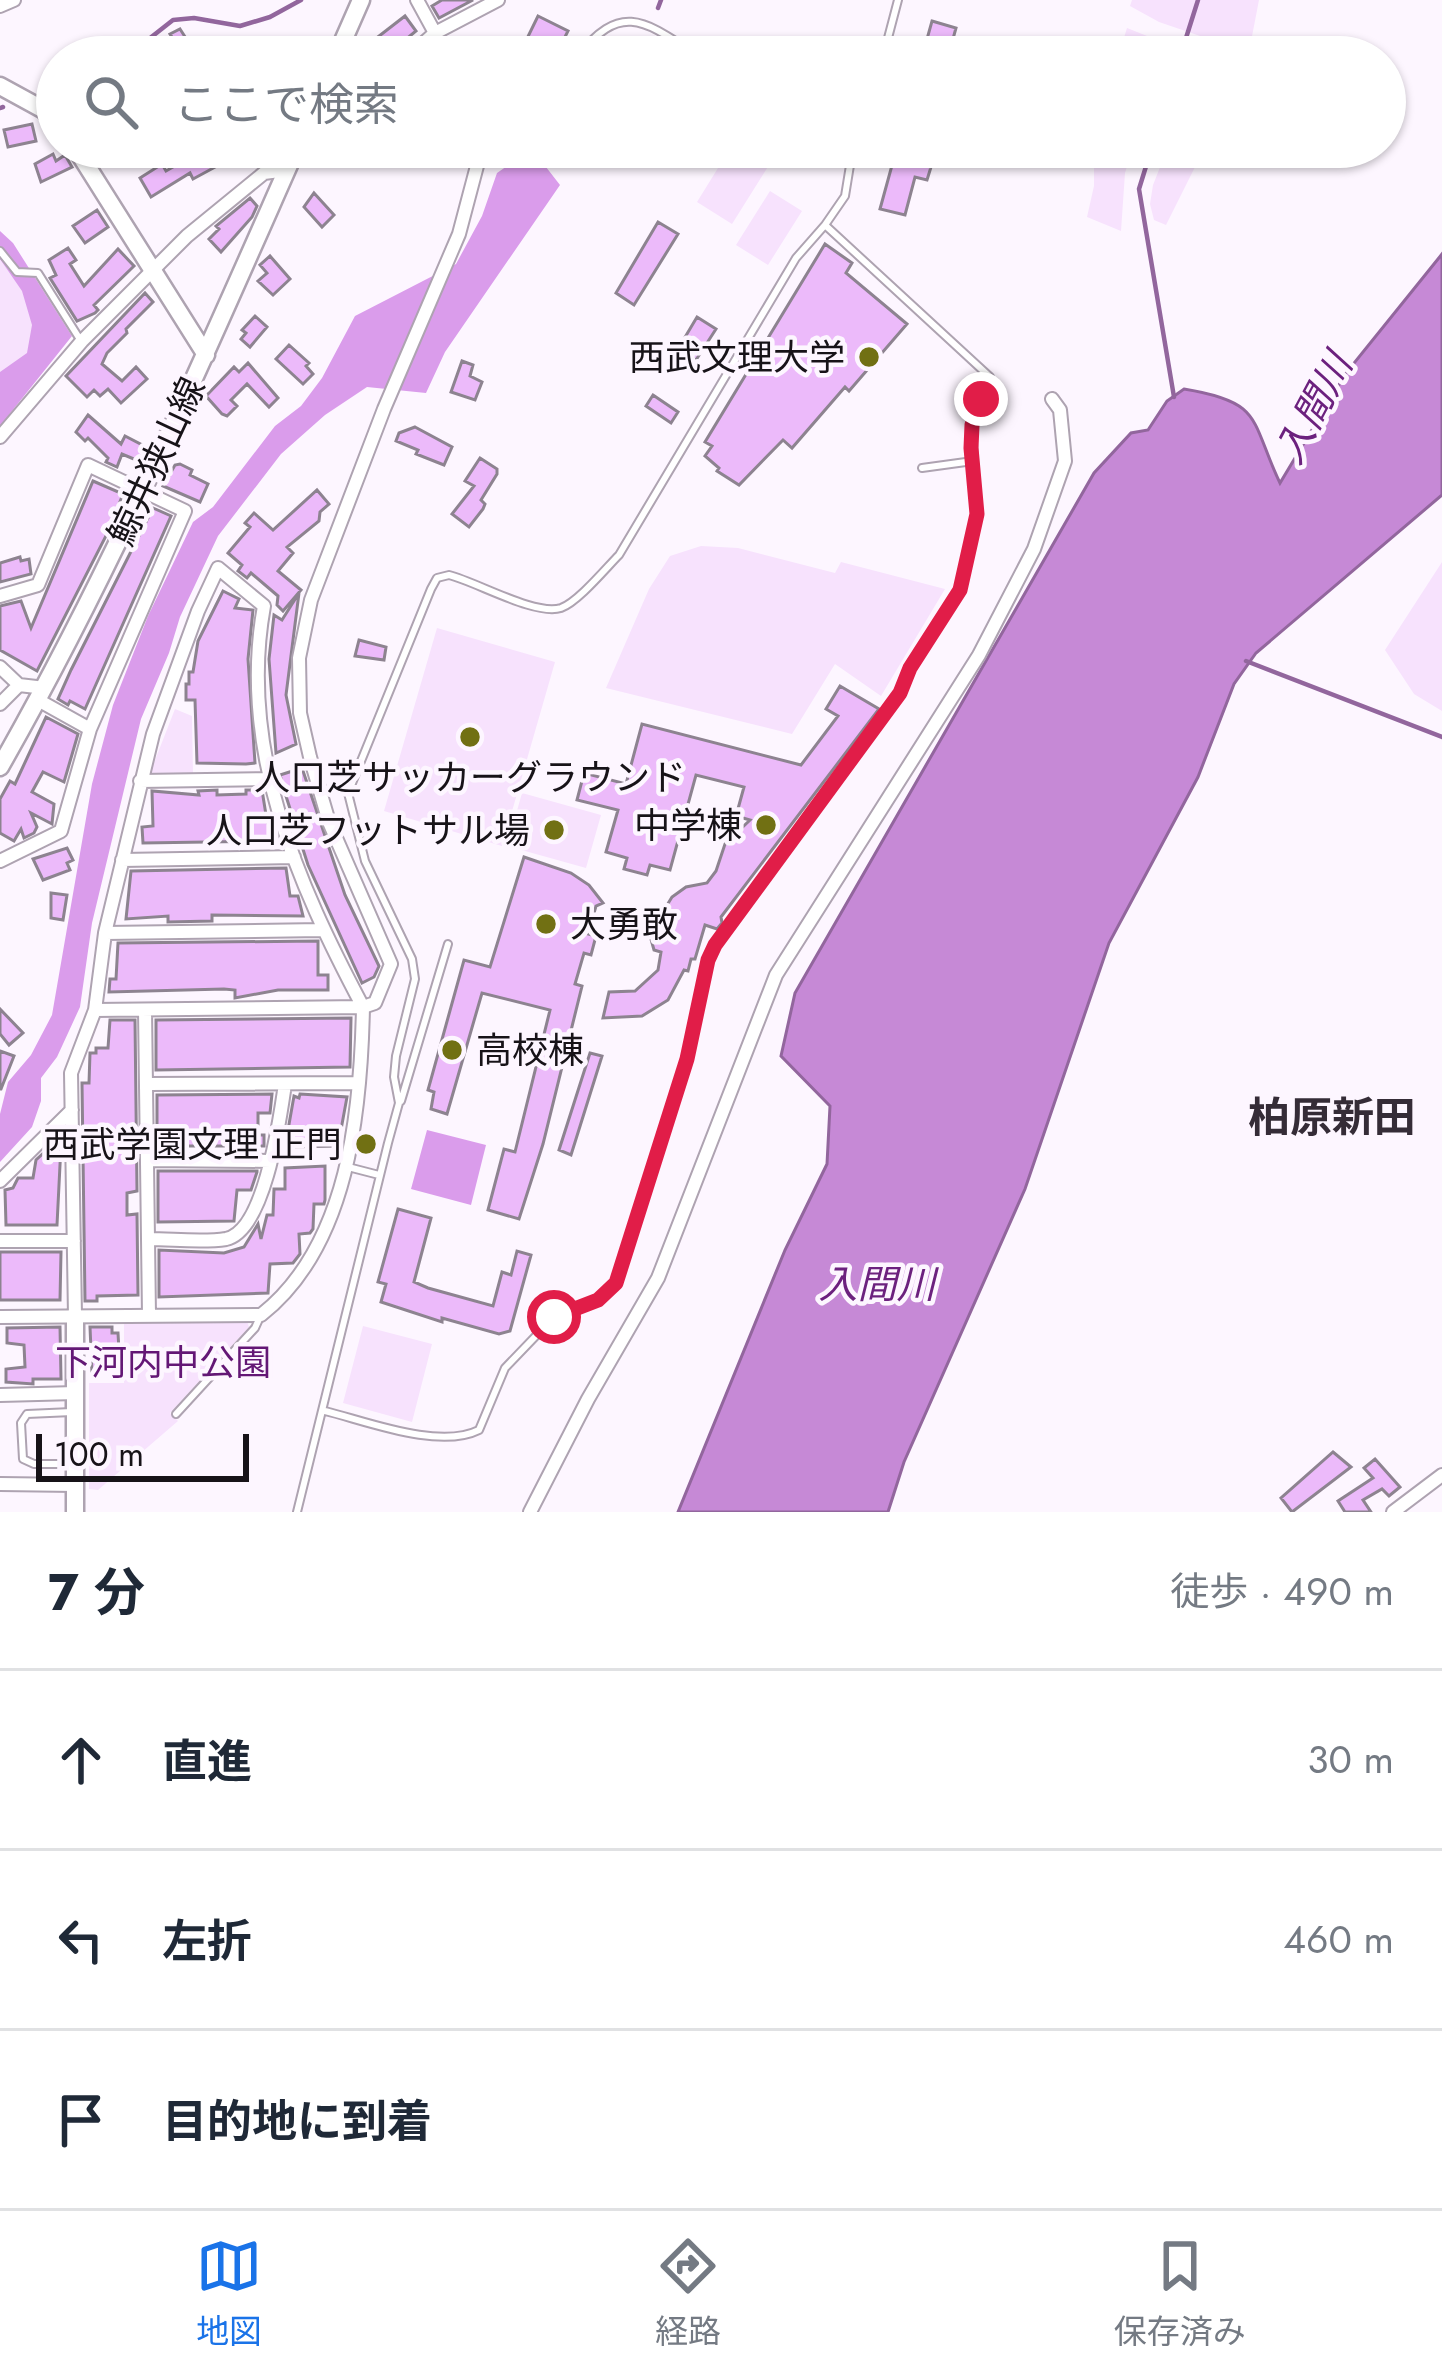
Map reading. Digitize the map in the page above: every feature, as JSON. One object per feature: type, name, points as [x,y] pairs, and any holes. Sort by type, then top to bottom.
[{"type":"main road","points":[[345,36],[361,0]]},
{"type":"main road","points":[[0,86],[36,106]]},
{"type":"main road","points":[[88,168],[206,355]]},
{"type":"main road","name":"鯨井狭山線","points":[[0,766],[144,492],[286,170]]},
{"type":"main road","points":[[75,1316],[75,1512]]},
{"type":"street","points":[[0,6],[14,0]]},
{"type":"street","points":[[417,0],[435,33]]},
{"type":"street","points":[[432,36],[498,0]]},
{"type":"street","points":[[95,1010],[363,1007],[375,1003],[391,964],[337,842],[310,757],[300,713],[299,658],[311,600],[384,410],[460,234],[477,168]]},
{"type":"street","points":[[0,437],[81,342],[154,270],[250,183],[264,173],[286,170]]},
{"type":"street","points":[[530,1512],[598,1380],[658,1278],[776,975],[979,655],[1034,549],[1065,461],[1060,410],[1052,399]]},
{"type":"street","points":[[0,596],[38,585],[88,465],[185,511],[90,729],[61,831],[0,862]]},
{"type":"street","points":[[0,1317],[261,1315],[301,1275],[326,1225],[345,1166],[363,1007],[322,930],[270,779],[255,706],[256,650],[264,606],[218,568],[198,610],[140,781],[105,933],[95,1010],[71,1073],[75,1316]]},
{"type":"street","points":[[0,667],[19,685],[41,694],[90,729]]},
{"type":"street","points":[[0,704],[19,685]]},
{"type":"street","points":[[140,781],[270,779]]},
{"type":"street","points":[[122,860],[293,856]]},
{"type":"street","points":[[105,933],[322,930]]},
{"type":"street","points":[[145,1010],[149,1315]]},
{"type":"street","points":[[147,1084],[358,1083]]},
{"type":"street","points":[[149,1239],[227,1239],[239,1233],[254,1210],[271,1160],[285,1084]]},
{"type":"street","points":[[0,1181],[72,1110]]},
{"type":"street","points":[[148,1160],[271,1160]]},
{"type":"street","points":[[0,1241],[74,1240]]},
{"type":"street","points":[[0,1396],[76,1403]]},
{"type":"street","points":[[1393,1512],[1442,1475]]},
{"type":"street","points":[[0,1484],[75,1485]]},
{"type":"lane","points":[[889,36],[898,0]]},
{"type":"lane","points":[[591,36],[615,17],[632,15],[666,36]]},
{"type":"lane","points":[[297,1512],[399,1102],[394,1077],[415,979],[412,959],[364,861],[348,793],[431,589],[437,578],[449,574],[538,608],[562,608],[620,555],[796,257],[845,196],[850,168]]},
{"type":"lane","points":[[325,1411],[410,1433],[466,1436],[479,1430],[506,1368],[554,1317],[598,1300],[616,1283],[687,1059],[708,960],[728,926],[900,693],[910,668],[960,590],[977,514],[972,425],[990,377],[825,225]]},
{"type":"lane","points":[[0,250],[17,272],[38,273],[81,342]]},
{"type":"lane","points":[[922,468],[974,461]]},
{"type":"lane","points":[[388,1143],[448,944]]},
{"type":"lane","points":[[345,1166],[380,1175]]},
{"type":"lane","points":[[176,1414],[255,1328],[261,1315]]},
{"type":"lane","points":[[75,1464],[34,1464],[22,1459],[21,1428],[26,1414],[76,1403]]},
{"type":"green space","points":[[1132,0],[1259,0],[1252,36],[1200,36],[1130,6]]},
{"type":"green space","points":[[718,168],[767,168],[732,224],[697,202]]},
{"type":"green space","points":[[1094,168],[1127,168],[1121,231],[1087,217]]},
{"type":"green space","points":[[1160,168],[1194,168],[1166,225],[1154,220],[1153,185]]},
{"type":"green space","points":[[770,191],[802,211],[768,265],[736,245]]},
{"type":"green space","points":[[0,236],[53,339],[0,402]]},
{"type":"green space","points":[[701,546],[738,548],[835,573],[841,562],[945,589],[881,696],[835,664],[792,734],[606,688],[649,589],[670,556]]},
{"type":"green space","points":[[1442,562],[1442,711],[1414,694],[1385,650]]},
{"type":"green space","name":"人口芝サッカーグラウンド","points":[[437,628],[555,662],[502,846],[384,811]]},
{"type":"green space","points":[[175,709],[192,716],[193,774],[150,773]]},
{"type":"green space","name":"人口芝フットサル場","points":[[522,793],[601,815],[586,868],[507,846]]},
{"type":"green space","name":"下河内中公園","points":[[247,1321],[249,1327],[170,1413],[178,1421],[98,1490],[89,1489],[89,1383],[124,1383],[124,1323]]},
{"type":"green space","points":[[363,1326],[432,1344],[412,1422],[343,1403]]},
{"type":"shaded area","points":[[504,168],[547,168],[560,185],[445,352],[426,393],[367,387],[325,415],[281,454],[218,536],[180,617],[141,719],[92,923],[80,1007],[57,1057],[41,1078],[41,1101],[32,1127],[0,1162],[0,1114],[8,1082],[31,1055],[52,1015],[92,784],[113,705],[193,522],[213,507],[275,426],[301,406],[322,378],[355,316],[456,264],[482,216],[497,173]]},
{"type":"shaded area","points":[[0,231],[13,243],[72,336],[0,426],[0,372],[27,353],[32,325],[22,291],[0,259]]},
{"type":"shaded area","points":[[427,1130],[486,1145],[471,1205],[411,1189]]},
{"type":"water","name":"入間川","points":[[1442,254],[1442,495],[1256,653],[1234,684],[1198,777],[1109,943],[1025,1189],[904,1462],[888,1512],[678,1512],[785,1250],[827,1164],[830,1106],[781,1056],[795,993],[1094,473],[1131,433],[1148,430],[1167,401],[1184,389],[1242,408],[1258,429],[1280,483],[1346,373]]},
{"type":"building","points":[[442,0],[473,0],[439,18],[432,6]]},
{"type":"building","points":[[405,16],[416,31],[410,36],[379,36]]},
{"type":"building","points":[[538,16],[568,31],[566,36],[528,36]]},
{"type":"building","points":[[932,21],[956,28],[954,36],[928,36]]},
{"type":"building","points":[[32,124],[36,141],[8,147],[4,130]]},
{"type":"building","points":[[36,168],[70,168],[41,182]]},
{"type":"building","points":[[156,168],[213,168],[193,179],[190,173],[151,197],[140,178]]},
{"type":"building","points":[[891,168],[931,168],[927,180],[915,177],[905,215],[880,209]]},
{"type":"building","points":[[314,193],[334,215],[322,227],[304,207]]},
{"type":"building","points":[[250,198],[257,206],[252,217],[221,252],[209,239],[219,229],[216,226]]},
{"type":"building","points":[[97,210],[108,227],[85,243],[73,226]]},
{"type":"building","points":[[658,222],[678,234],[634,305],[616,293]]},
{"type":"building","points":[[825,244],[852,263],[846,273],[907,324],[792,448],[783,440],[739,485],[717,471],[705,456],[712,446],[705,442]]},
{"type":"building","points":[[68,248],[76,260],[70,264],[84,286],[118,249],[134,266],[94,305],[95,313],[77,321],[50,278],[56,275],[49,260]]},
{"type":"building","points":[[270,256],[290,279],[273,295],[258,281],[267,273],[260,265]]},
{"type":"building","points":[[145,293],[153,302],[126,329],[102,364],[122,381],[136,367],[147,379],[121,403],[108,389],[100,396],[94,390],[87,397],[66,376]]},
{"type":"building","points":[[255,316],[267,327],[250,347],[241,339],[246,333],[242,330]]},
{"type":"building","points":[[697,317],[716,329],[696,360],[678,349]]},
{"type":"building","points":[[289,345],[309,363],[306,366],[313,374],[303,384],[276,359]]},
{"type":"building","points":[[462,361],[473,365],[470,376],[482,382],[475,400],[451,392]]},
{"type":"building","points":[[248,363],[278,398],[269,407],[247,384],[231,400],[237,406],[227,416],[222,414],[206,396],[234,367],[239,372]]},
{"type":"building","points":[[653,395],[678,412],[671,423],[646,406]]},
{"type":"building","points":[[88,415],[121,444],[125,436],[148,448],[141,462],[122,454],[117,467],[106,462],[108,458],[88,438],[85,441],[76,432]]},
{"type":"building","points":[[415,427],[452,447],[444,465],[396,441],[399,433]]},
{"type":"building","points":[[480,458],[497,469],[497,474],[481,500],[483,509],[469,527],[452,514],[474,486],[465,481]]},
{"type":"building","points":[[180,464],[208,484],[200,502],[163,486]]},
{"type":"building","points":[[93,481],[123,494],[37,671],[0,650],[0,606],[21,601],[31,628]]},
{"type":"building","points":[[317,490],[329,504],[320,512],[319,521],[287,547],[293,553],[278,571],[301,590],[283,611],[277,605],[278,596],[251,573],[247,578],[238,571],[242,565],[228,553],[250,527],[245,523],[254,513],[273,530]]},
{"type":"building","points":[[153,508],[171,516],[85,709],[70,701],[68,705],[58,699]]},
{"type":"building","points":[[20,557],[21,561],[29,559],[31,574],[0,582],[0,563]]},
{"type":"building","points":[[223,591],[239,599],[235,608],[253,610],[248,659],[255,763],[197,763],[195,700],[186,700],[186,684],[198,641]]},
{"type":"building","points":[[299,593],[286,695],[296,744],[276,753],[269,659],[274,615],[282,620]]},
{"type":"building","points":[[359,640],[386,647],[384,660],[355,656]]},
{"type":"building","points":[[840,686],[879,709],[721,917],[722,923],[717,929],[705,925],[695,959],[668,1000],[642,1016],[603,1018],[609,992],[635,991],[658,970],[661,952],[654,950],[647,925],[660,929],[672,897],[686,887],[707,883],[725,844],[750,820],[736,816],[744,787],[696,775],[670,870],[650,865],[647,875],[624,869],[627,858],[606,852],[618,810],[577,800],[584,773],[626,784],[642,724],[801,765],[838,716],[826,709]]},
{"type":"building","points":[[46,717],[78,734],[64,782],[43,772],[32,792],[54,804],[52,824],[31,813],[37,827],[34,833],[24,838],[21,829],[14,841],[0,833],[0,799],[10,781],[15,784]]},
{"type":"building","points":[[302,768],[345,895],[379,966],[374,977],[362,983],[308,865],[285,793],[280,775]]},
{"type":"building","points":[[217,790],[217,795],[262,790],[276,841],[143,843],[142,827],[153,826],[152,791],[199,795],[198,791]]},
{"type":"building","points":[[67,848],[73,860],[67,863],[70,870],[43,880],[33,859]]},
{"type":"building","points":[[524,857],[571,873],[603,903],[596,906],[588,934],[596,936],[591,955],[584,953],[575,984],[582,986],[519,1219],[488,1210],[504,1149],[515,1152],[550,1010],[482,993],[447,1114],[431,1109],[434,1092],[428,1090],[464,960],[490,967]]},
{"type":"building","points":[[286,868],[290,896],[298,896],[303,916],[212,915],[212,921],[168,922],[168,916],[126,919],[131,871]]},
{"type":"building","points":[[51,893],[67,895],[63,920],[51,918]]},
{"type":"building","points":[[318,941],[318,975],[328,975],[328,990],[278,990],[235,998],[235,990],[224,989],[109,992],[110,979],[116,979],[118,943]]},
{"type":"building","points":[[0,1009],[23,1033],[9,1045],[0,1034]]},
{"type":"building","points":[[351,1018],[350,1067],[156,1070],[156,1020]]},
{"type":"building","points":[[110,1020],[135,1020],[137,1191],[127,1193],[127,1215],[137,1214],[138,1295],[97,1296],[97,1301],[85,1301],[82,1083],[89,1083],[90,1053],[108,1048]]},
{"type":"building","points":[[0,1051],[14,1056],[1,1089],[0,1089]]},
{"type":"building","points":[[590,1053],[602,1056],[571,1155],[559,1150]]},
{"type":"building","points":[[272,1094],[270,1113],[258,1113],[258,1135],[264,1135],[264,1146],[157,1146],[157,1095]]},
{"type":"building","points":[[294,1096],[347,1097],[338,1146],[285,1147]]},
{"type":"building","points":[[61,1145],[57,1225],[6,1225],[5,1190],[13,1188],[18,1178],[33,1178],[36,1160],[51,1146]]},
{"type":"building","points":[[325,1166],[325,1200],[314,1204],[313,1229],[299,1234],[300,1254],[293,1263],[270,1264],[268,1293],[159,1297],[159,1250],[224,1253],[244,1247],[258,1224],[261,1239],[267,1215],[273,1215],[274,1189],[285,1189],[285,1168]]},
{"type":"building","points":[[158,1171],[257,1172],[251,1190],[237,1190],[234,1221],[158,1222]]},
{"type":"building","points":[[398,1209],[431,1218],[414,1282],[428,1288],[493,1306],[502,1272],[511,1275],[517,1251],[531,1255],[510,1331],[499,1334],[442,1318],[442,1322],[381,1302],[386,1284],[378,1282]]},
{"type":"building","points":[[0,1252],[61,1252],[60,1300],[0,1300]]},
{"type":"building","points":[[60,1327],[61,1379],[6,1382],[6,1369],[25,1367],[24,1345],[7,1343],[7,1328]]},
{"type":"building","points":[[90,1327],[112,1327],[112,1333],[118,1333],[120,1369],[92,1373]]},
{"type":"building","points":[[1333,1452],[1351,1467],[1292,1512],[1281,1498]]},
{"type":"building","points":[[1375,1459],[1400,1487],[1389,1496],[1382,1489],[1363,1500],[1371,1512],[1345,1512],[1338,1501],[1373,1478],[1364,1468]]},
{"type":"waterway","points":[[153,36],[173,20],[194,18],[240,26],[301,0]]},
{"type":"waterway","points":[[658,8],[661,0]]},
{"type":"waterway","points":[[1187,36],[1198,0]]},
{"type":"waterway","points":[[1146,168],[1139,189],[1174,397]]},
{"type":"waterway","points":[[1246,661],[1442,737]]},
{"type":"place","name":"西武文理大学","points":[[869,357]]},
{"type":"place","name":"人口芝サッカーグラウンド","points":[[470,737]]},
{"type":"place","name":"中学棟","points":[[766,825]]},
{"type":"place","name":"人口芝フットサル場","points":[[554,830]]},
{"type":"place","name":"大勇敢","points":[[546,924]]},
{"type":"place","name":"高校棟","points":[[452,1050]]},
{"type":"place","name":"西武学園文理 正門","points":[[366,1144]]},
{"type":"district","name":"柏原新田","points":[[1332,1117]]},
{"type":"route","points":[[554,1317],[598,1300],[616,1283],[687,1059],[715,945],[900,693],[910,668],[960,590],[977,514],[971,448],[972,425],[981,399]]}]
